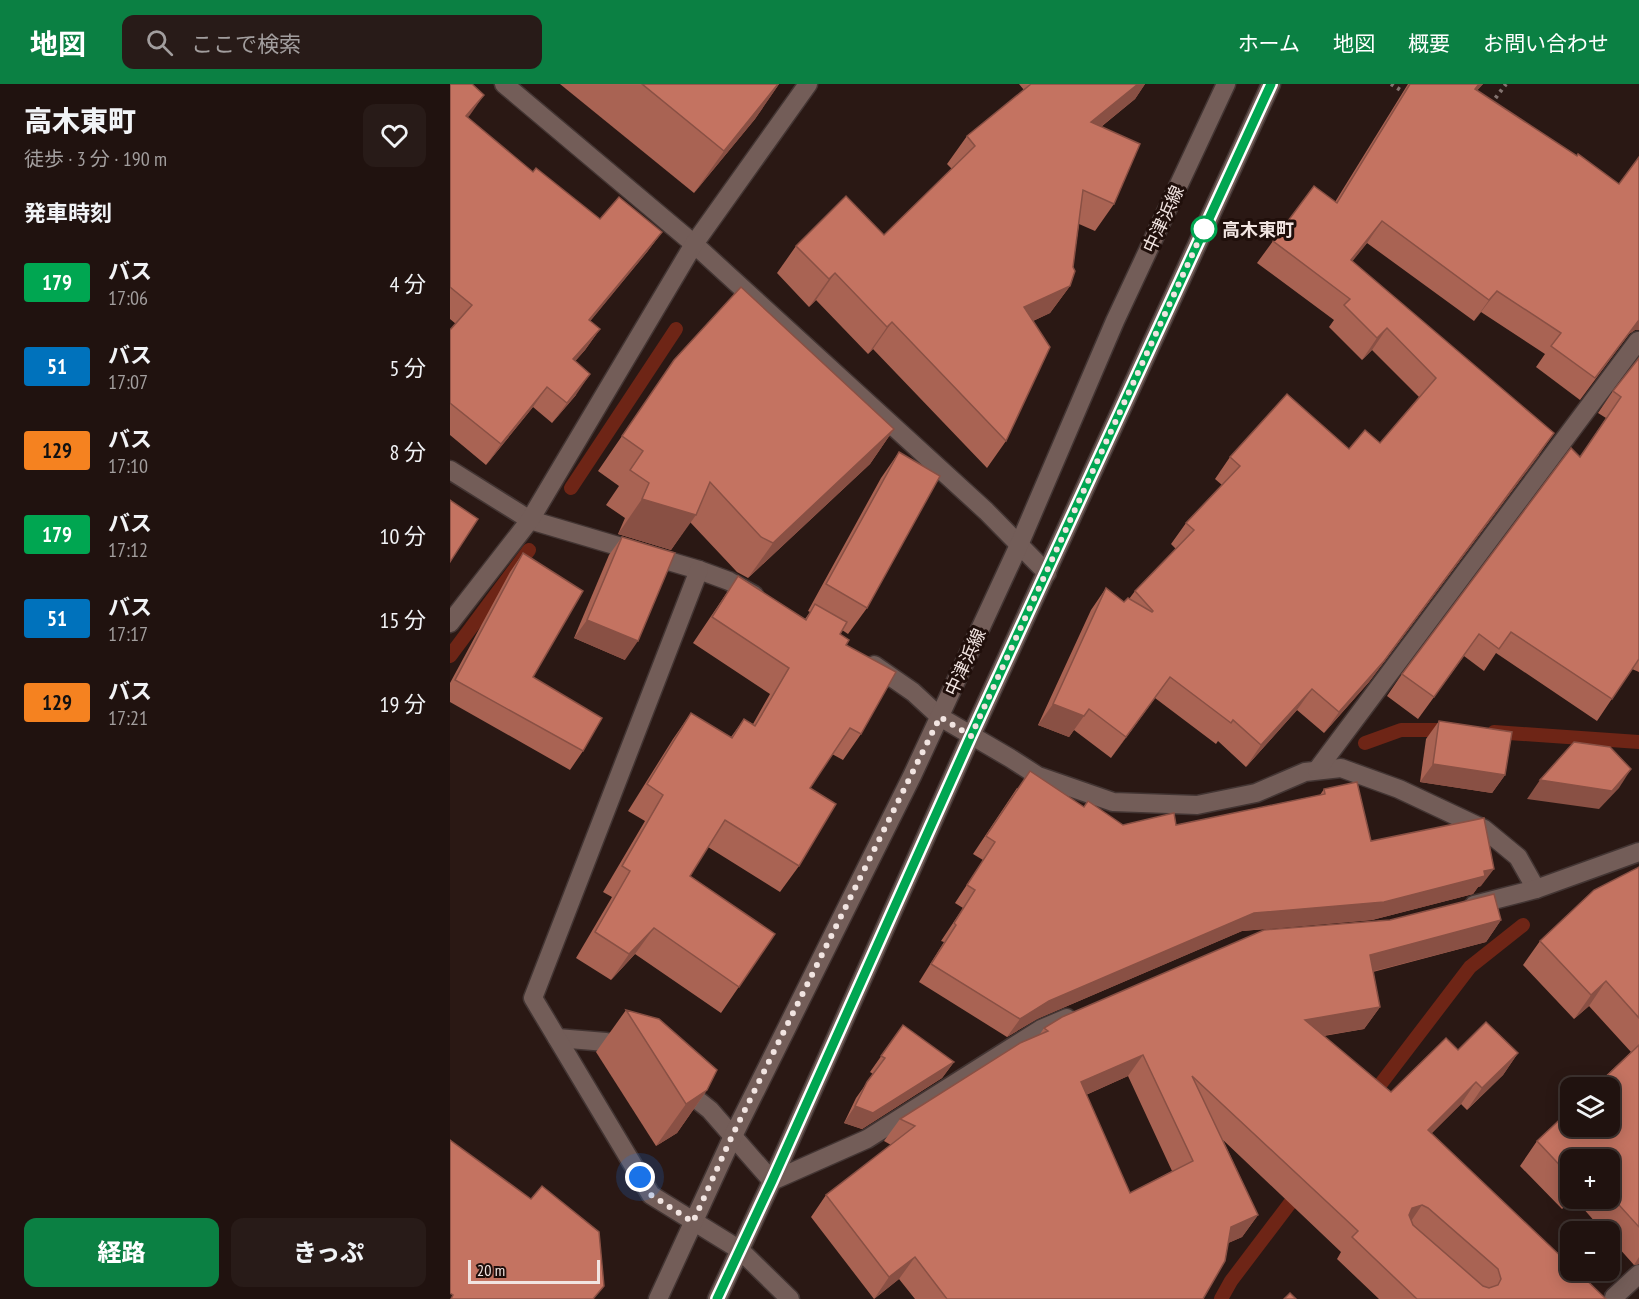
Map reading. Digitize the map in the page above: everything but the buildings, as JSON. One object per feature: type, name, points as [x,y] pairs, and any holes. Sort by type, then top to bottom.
[{"type":"street","points":[[504,84],[694,244],[986,511],[1047,573]]},
{"type":"street","points":[[450,623],[530,520],[694,244],[808,84]]},
{"type":"street","name":"中津浜線","points":[[658,1299],[732,1136],[940,717],[1019,545],[1115,321],[1227,84]]},
{"type":"street","name":"中津浜線","points":[[717,1299],[971,736],[1271,84]]},
{"type":"street","points":[[1317,771],[1556,449],[1639,342]]},
{"type":"street","points":[[450,470],[530,520],[699,570],[729,581],[770,603]]},
{"type":"street","points":[[699,570],[533,998],[651,1195],[740,1250],[790,1299]]},
{"type":"street","points":[[859,654],[913,692],[940,717],[1038,776],[1113,802],[1197,805],[1256,793],[1305,772],[1341,768],[1399,789],[1484,829],[1518,857],[1536,889]]},
{"type":"street","points":[[1461,909],[1536,889],[1639,852]]},
{"type":"street","points":[[668,1076],[710,1110],[772,1181],[867,1139],[1041,1029],[1084,1011]]},
{"type":"street","points":[[557,1038],[606,1042],[642,1054]]},
{"type":"street","points":[[1614,1297],[1639,1274]]},
{"type":"path","points":[[1391,84],[1409,95]]},
{"type":"path","points":[[1486,110],[1506,84]]},
{"type":"waterway","points":[[571,488],[676,329]]},
{"type":"waterway","points":[[450,656],[529,550]]},
{"type":"waterway","points":[[1365,743],[1401,730],[1451,730]]},
{"type":"waterway","points":[[1494,732],[1639,742]]},
{"type":"waterway","points":[[1370,1098],[1470,967],[1523,925]]},
{"type":"waterway","points":[[1221,1299],[1231,1281],[1300,1190]]},
{"type":"bus line","name":"179","points":[[717,1299],[971,736],[1271,84]]},
{"type":"place","name":"高木東町","points":[[1204,229]]},
{"type":"route","points":[[640,1177],[651,1195],[693,1222],[732,1136],[940,717],[971,736],[1204,229]]}]
